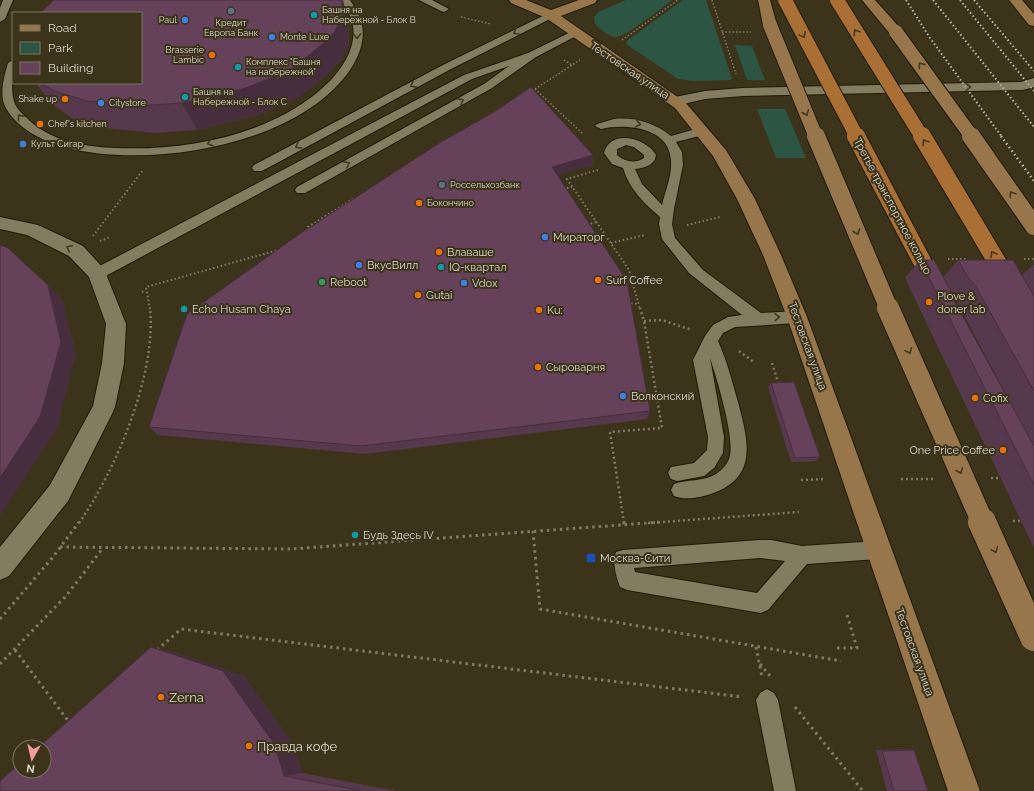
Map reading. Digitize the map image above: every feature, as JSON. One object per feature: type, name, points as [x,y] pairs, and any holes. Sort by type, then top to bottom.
[{"type":"main road","name":"Тестовская улица","points":[[515,0],[551,15],[675,101],[703,132],[720,154],[746,199],[772,255],[797,317],[964,791]]},
{"type":"main road","points":[[534,0],[551,15],[591,0]]},
{"type":"main road","points":[[764,0],[770,25],[802,105],[1034,638]]},
{"type":"main road","name":"Третье транспортное кольцо","points":[[785,0],[942,301]]},
{"type":"main road","points":[[837,0],[949,180],[1034,323]]},
{"type":"main road","points":[[868,0],[896,32],[1004,181],[1034,226]]},
{"type":"main road","points":[[1015,0],[1034,22]]},
{"type":"street","points":[[675,101],[706,95],[743,92],[1023,86],[1034,82]]},
{"type":"street","points":[[0,223],[32,230],[76,251],[97,274],[116,324],[113,363],[104,407],[59,493],[0,567]]},
{"type":"lane","points":[[0,19],[8,0]]},
{"type":"lane","points":[[12,66],[7,79],[10,105],[27,126],[61,143],[104,152],[157,152],[204,145],[248,133],[288,116],[320,95],[347,68],[358,44],[357,24],[345,0]]},
{"type":"lane","points":[[424,0],[444,9]]},
{"type":"lane","points":[[258,168],[551,15]]},
{"type":"lane","points":[[301,190],[488,86],[532,55],[575,33]]},
{"type":"lane","points":[[468,76],[501,40]]},
{"type":"lane","points":[[97,274],[468,76],[532,55]]},
{"type":"lane","points":[[601,126],[620,122],[640,124],[658,131],[670,140],[678,159],[677,173],[665,214],[670,240],[697,274],[756,318]]},
{"type":"lane","points":[[670,140],[703,132]]},
{"type":"lane","points":[[628,165],[631,177],[637,188],[649,201],[665,214]]},
{"type":"lane","points":[[677,473],[698,470],[708,462],[715,453],[716,437],[701,360],[710,340],[718,329],[733,321],[756,318],[797,317]]},
{"type":"lane","points":[[680,490],[709,487],[723,481],[732,470],[738,459],[739,442],[720,362],[710,340]]},
{"type":"lane","points":[[802,555],[761,604],[627,580],[623,559],[771,548],[802,555],[878,550]]},
{"type":"lane","points":[[771,690],[785,791]]},
{"type":"path","points":[[618,43],[678,0]]},
{"type":"path","points":[[712,0],[737,76]]},
{"type":"path","points":[[444,9],[463,18],[493,24]]},
{"type":"path","points":[[722,32],[754,32]]},
{"type":"path","points":[[528,93],[573,66],[583,57]]},
{"type":"path","points":[[563,59],[573,66]]},
{"type":"path","points":[[535,89],[586,137]]},
{"type":"path","points":[[549,110],[554,107]]},
{"type":"path","points":[[92,236],[157,152]]},
{"type":"path","points":[[603,169],[566,180],[572,186],[629,270],[644,321],[662,428],[610,432],[624,525]]},
{"type":"path","points":[[560,190],[572,186]]},
{"type":"path","points":[[306,238],[308,226],[355,198]]},
{"type":"path","points":[[686,225],[720,217]]},
{"type":"path","points":[[584,226],[596,222]]},
{"type":"path","points":[[611,243],[651,234]]},
{"type":"path","points":[[142,292],[146,289],[282,249]]},
{"type":"path","points":[[626,303],[639,304]]},
{"type":"path","points":[[644,321],[662,320],[693,330]]},
{"type":"path","points":[[734,347],[755,363]]},
{"type":"path","points":[[772,363],[780,387]]},
{"type":"path","points":[[1001,478],[1007,478]]},
{"type":"path","points":[[801,480],[825,479]]},
{"type":"path","points":[[60,547],[291,549],[799,512]]},
{"type":"path","points":[[533,532],[540,609],[841,661]]},
{"type":"path","points":[[0,664],[66,596],[103,548]]},
{"type":"path","points":[[838,648],[857,648],[847,615]]},
{"type":"path","points":[[152,654],[181,628],[771,690]]},
{"type":"path","points":[[756,646],[760,662],[771,690]]},
{"type":"path","points":[[15,650],[72,726]]},
{"type":"path","points":[[760,662],[771,690]]},
{"type":"path","points":[[794,705],[863,791]]},
{"type":"green space","points":[[626,0],[672,0],[627,33],[616,37],[610,36],[595,24],[594,17],[598,12]]},
{"type":"green space","points":[[683,0],[706,0],[732,79],[694,81],[678,79],[626,44],[628,40]]},
{"type":"green space","points":[[735,45],[752,46],[765,80],[747,80]]},
{"type":"green space","points":[[757,109],[785,109],[806,158],[776,158]]},
{"type":"building","name":"Комплекс \"Башня на набережной\"","points":[[54,0],[342,0],[342,16],[335,31],[324,43],[290,70],[246,88],[182,103],[139,106],[87,101],[54,91],[43,84],[142,84],[142,12],[42,12]]},
{"type":"building","name":"IQ-квартал","points":[[531,87],[593,155],[552,167],[627,281],[650,411],[361,446],[149,427],[187,314],[301,233],[441,142],[494,112]]},
{"type":"building","points":[[0,245],[8,248],[48,285],[61,342],[40,417],[0,478]]},
{"type":"building","points":[[920,260],[934,260],[950,290],[952,297],[1034,446],[1034,485]]},
{"type":"building","points":[[958,260],[1013,260],[1034,296],[1034,391],[975,285],[969,279]]},
{"type":"building","points":[[794,382],[820,457],[795,458],[771,383]]},
{"type":"building","points":[[151,647],[223,671],[275,745],[284,776],[361,791],[0,791],[0,781],[12,770],[12,779],[52,779],[52,739],[48,739]]},
{"type":"building","points":[[914,750],[928,791],[894,791],[882,751]]},
{"type":"railway","points":[[906,0],[930,38],[1002,137]]},
{"type":"railway","points":[[933,0],[1034,127]]},
{"type":"railway","points":[[960,0],[1034,91]]},
{"type":"railway","points":[[974,0],[1034,71]]},
{"type":"railway","points":[[1001,136],[1034,181]]},
{"type":"place","name":"Кредит Европа Банк","points":[[231,11]]},
{"type":"place","name":"Башня на Набережной - Блок В","points":[[314,15]]},
{"type":"place","name":"Paul","points":[[185,20]]},
{"type":"place","name":"Monte Luxe","points":[[272,37]]},
{"type":"place","name":"Brasserie Lambic","points":[[212,55]]},
{"type":"place","name":"Комплекс \"Башня на набережной\"","points":[[238,67]]},
{"type":"place","name":"Башня на Набережной - Блок С","points":[[185,97]]},
{"type":"place","name":"Shake up","points":[[65,99]]},
{"type":"place","name":"Citystore","points":[[101,103]]},
{"type":"place","name":"Chef's kitchen","points":[[40,124]]},
{"type":"place","name":"Культ Сигар","points":[[23,144]]},
{"type":"place","name":"Россельхозбанк","points":[[442,185]]},
{"type":"place","name":"Бокончино","points":[[419,203]]},
{"type":"place","name":"Мираторг","points":[[545,237]]},
{"type":"place","name":"Влаваше","points":[[439,252]]},
{"type":"place","name":"ВкусВилл","points":[[359,265]]},
{"type":"place","name":"IQ-квартал","points":[[441,267]]},
{"type":"place","name":"Surf Coffee","points":[[598,280]]},
{"type":"place","name":"Reboot","points":[[322,282]]},
{"type":"place","name":"Vdox","points":[[464,283]]},
{"type":"place","name":"Gutai","points":[[418,295]]},
{"type":"place","name":"Plove & doner lab","points":[[929,302]]},
{"type":"place","name":"Echo Husam Chaya","points":[[184,309]]},
{"type":"place","name":"Ku:","points":[[539,310]]},
{"type":"place","name":"Сыроварня","points":[[538,367]]},
{"type":"place","name":"Волконский","points":[[623,396]]},
{"type":"place","name":"Cofix","points":[[975,398]]},
{"type":"place","name":"One Price Coffee","points":[[1003,450]]},
{"type":"place","name":"Будь Здесь IV","points":[[355,535]]},
{"type":"place","name":"Москва-Сити","points":[[591,558]]},
{"type":"place","name":"Zerna","points":[[161,697]]},
{"type":"place","name":"Правда кофе","points":[[249,746]]}]
